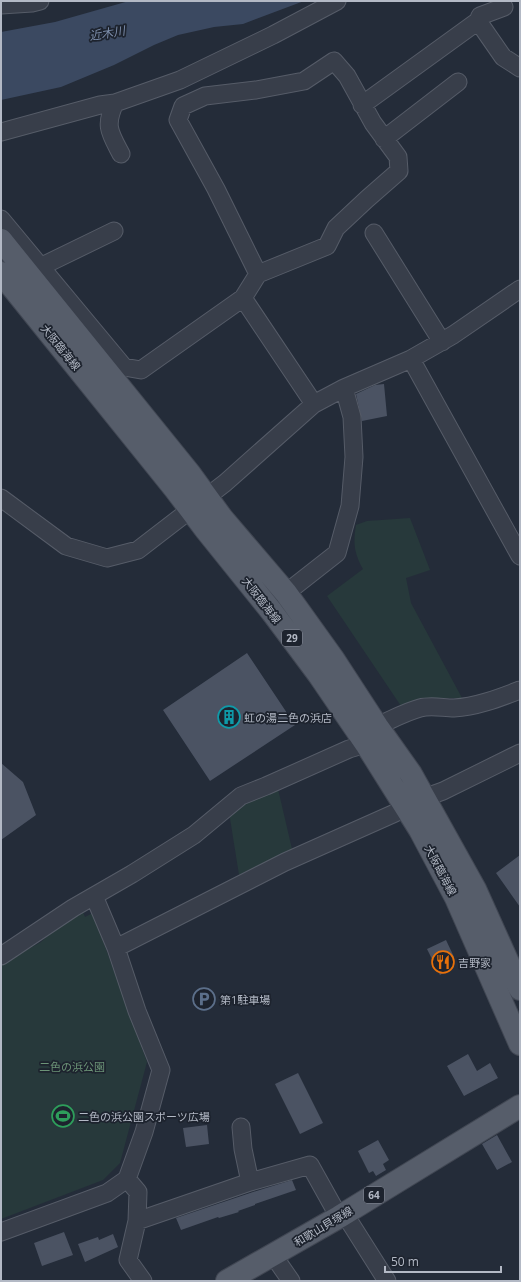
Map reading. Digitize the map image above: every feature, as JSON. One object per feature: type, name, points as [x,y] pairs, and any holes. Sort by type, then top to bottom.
[{"type":"main road","name":"大阪臨海線","points":[[2,241],[190,474],[198,504],[272,612],[319,676],[392,783],[414,801],[475,889],[520,989]]},
{"type":"main road","name":"大阪臨海線","points":[[1,273],[170,482],[198,504],[222,518],[286,594],[334,660],[377,726],[411,774],[414,801],[420,830],[456,898],[520,1044]]},
{"type":"main road","name":"和歌山貝塚線","points":[[227,1281],[342,1215],[520,1106]]},
{"type":"street","points":[[1,6],[40,1]]},
{"type":"street","points":[[1,132],[100,105],[115,103],[180,80],[337,1]]},
{"type":"street","points":[[362,105],[478,21],[480,16],[504,7]]},
{"type":"street","points":[[478,21],[503,57],[520,68]]},
{"type":"street","points":[[1,219],[124,367],[141,370],[243,298],[258,274],[327,246],[336,228],[399,171],[398,157],[373,123],[347,76],[334,60],[304,81],[256,90],[205,96],[183,106],[178,120],[216,189],[258,274]]},
{"type":"street","points":[[384,139],[458,82]]},
{"type":"street","points":[[115,103],[109,116],[109,132],[121,154]]},
{"type":"street","points":[[40,267],[114,231]]},
{"type":"street","points":[[374,233],[442,342]]},
{"type":"street","points":[[1,498],[66,546],[106,558],[138,550],[225,483],[314,404],[344,388],[411,359],[453,336],[520,289]]},
{"type":"street","points":[[243,298],[314,404]]},
{"type":"street","points":[[411,359],[520,556]]},
{"type":"street","points":[[286,594],[337,553],[350,506],[354,457],[352,417],[344,388]]},
{"type":"street","points":[[377,726],[421,707],[432,706],[454,708],[474,705],[500,698],[520,690]]},
{"type":"street","points":[[1,956],[73,908],[194,835],[241,796],[366,744]]},
{"type":"street","points":[[116,948],[286,862],[395,813],[414,801],[443,791],[520,753]]},
{"type":"street","points":[[1,1232],[107,1194],[127,1179],[144,1132],[161,1070],[137,1011],[116,948],[94,896]]},
{"type":"street","points":[[241,1126],[243,1149],[250,1182]]},
{"type":"street","points":[[137,1220],[250,1182],[310,1165],[387,1281]]},
{"type":"street","points":[[127,1179],[138,1192],[137,1220],[128,1260],[143,1281]]},
{"type":"street","points":[[273,1255],[291,1281]]},
{"type":"green space","points":[[410,518],[430,570],[406,578],[411,603],[462,698],[435,698],[416,701],[403,709],[327,596],[363,569],[355,548],[356,525],[367,521]]},
{"type":"green space","points":[[278,789],[292,849],[239,875],[229,812],[244,802]]},
{"type":"green space","name":"二色の浜公園","points":[[83,912],[85,917],[93,913],[147,1062],[120,1163],[103,1180],[1,1219],[1,964],[41,942],[58,926]]},
{"type":"water","name":"近木川","points":[[129,1],[304,1],[243,24],[214,27],[178,35],[114,65],[61,87],[1,100],[1,32],[55,22]]},
{"type":"building","points":[[384,384],[387,416],[362,421],[356,394],[375,385]]},
{"type":"building","name":"虹の湯二色の浜店","points":[[247,653],[295,725],[210,781],[163,710]]},
{"type":"building","points":[[1,763],[23,782],[36,815],[1,840]]},
{"type":"building","points":[[520,855],[520,907],[496,873]]},
{"type":"building","name":"吉野家","points":[[446,940],[454,957],[450,957],[453,967],[440,975],[427,949]]},
{"type":"building","points":[[468,1054],[477,1071],[490,1063],[498,1078],[464,1096],[447,1066]]},
{"type":"building","points":[[298,1073],[323,1123],[300,1134],[275,1084]]},
{"type":"building","points":[[207,1125],[209,1144],[186,1147],[183,1128]]},
{"type":"building","points":[[497,1135],[512,1162],[497,1170],[482,1144]]},
{"type":"building","points":[[378,1140],[389,1160],[383,1164],[386,1170],[376,1176],[373,1171],[369,1173],[358,1151]]},
{"type":"building","points":[[292,1180],[296,1190],[255,1204],[238,1211],[239,1212],[219,1218],[218,1217],[181,1230],[176,1218],[253,1192]]},
{"type":"building","points":[[64,1232],[73,1255],[42,1266],[34,1243]]},
{"type":"building","points":[[113,1234],[118,1247],[85,1262],[78,1244],[98,1237],[99,1240]]},
{"type":"place","name":"虹の湯二色の浜店","points":[[229,717]]},
{"type":"place","name":"吉野家","points":[[443,962]]},
{"type":"place","name":"第1駐車場","points":[[204,999]]},
{"type":"place","name":"二色の浜公園スポーツ広場","points":[[63,1116]]}]
